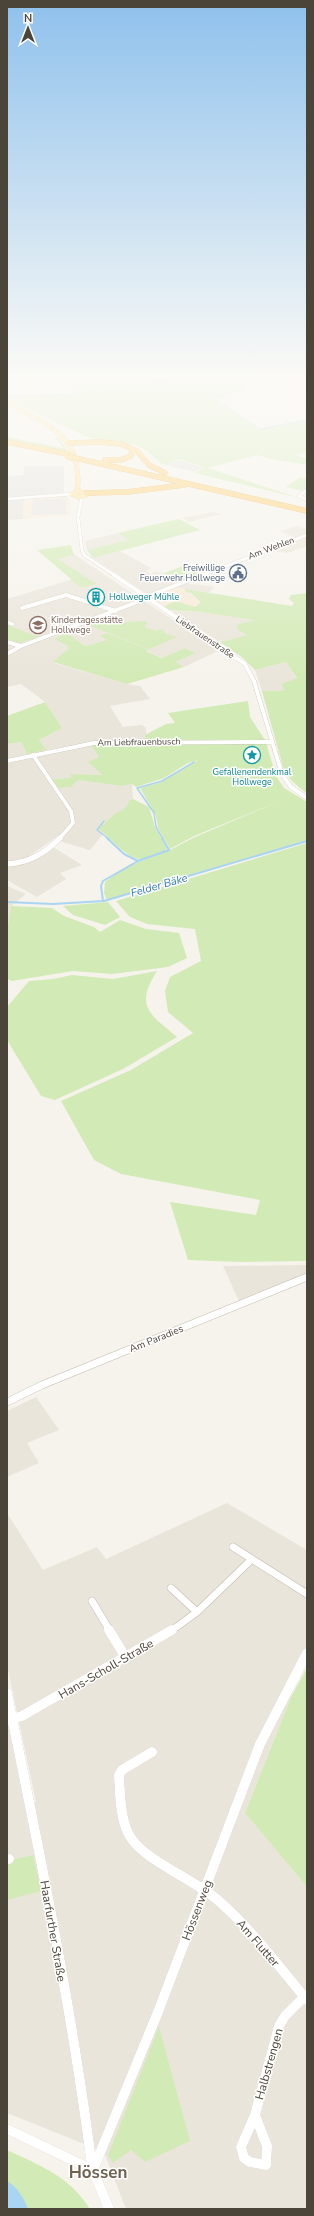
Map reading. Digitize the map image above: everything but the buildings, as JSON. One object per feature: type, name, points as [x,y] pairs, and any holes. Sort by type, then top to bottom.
[{"type":"highway","points":[[127,492],[140,488],[147,482],[144,478]]},
{"type":"highway","points":[[167,478],[307,509]]},
{"type":"highway","points":[[183,478],[307,509]]},
{"type":"highway","points":[[84,494],[127,492],[178,485],[228,492]]},
{"type":"main road","name":"Liebfrauenstraße","points":[[75,493],[77,478]]},
{"type":"main road","points":[[75,493],[84,494]]},
{"type":"main road","points":[[75,493],[84,494]]},
{"type":"street","points":[[307,490],[300,496],[307,500]]},
{"type":"street","points":[[7,500],[60,496],[75,493]]},
{"type":"street","name":"Liebfrauenstraße","points":[[75,493],[79,502],[80,544],[84,555],[241,660],[248,667],[284,778],[291,787],[307,798]]},
{"type":"street","points":[[79,502],[84,494]]},
{"type":"street","name":"Am Wehlen","points":[[7,654],[21,646],[116,611],[307,535]]},
{"type":"street","points":[[22,608],[74,592]]},
{"type":"street","points":[[66,595],[116,611]]},
{"type":"street","points":[[7,622],[12,624]]},
{"type":"street","points":[[7,642],[21,646]]},
{"type":"street","name":"Am Liebfrauenbusch","points":[[7,760],[94,743],[272,742]]},
{"type":"street","points":[[7,864],[24,861],[37,856],[58,840],[73,823],[72,811],[33,755]]},
{"type":"street","name":"Am Paradies","points":[[7,1402],[64,1376],[307,1277]]},
{"type":"street","points":[[233,1547],[307,1594]]},
{"type":"street","name":"Hans-Scholl-Straße","points":[[10,1719],[22,1716],[167,1634],[197,1612],[252,1559]]},
{"type":"street","points":[[171,1588],[197,1612]]},
{"type":"street","points":[[92,1601],[126,1658]]},
{"type":"street","name":"Hössenweg","points":[[93,2170],[158,2012],[260,1744],[307,1652]]},
{"type":"street","name":"Haarfurther Straße","points":[[7,1693],[10,1719],[40,1854],[82,2089],[93,2170],[109,2209]]},
{"type":"street","name":"Am Flutter","points":[[152,1752],[122,1770],[119,1775],[129,1835],[145,1851],[206,1889],[226,1906],[306,1999]]},
{"type":"street","name":"Halbstrengen","points":[[255,2115],[279,2026],[285,2016],[306,1999]]},
{"type":"street","points":[[7,2129],[73,2159],[93,2170]]},
{"type":"shaded area","points":[[7,478],[64,478],[64,493],[67,497],[24,500],[23,519],[7,520]]},
{"type":"shaded area","points":[[67,497],[70,500],[70,515],[23,519],[24,500]]},
{"type":"shaded area","points":[[33,500],[66,500],[66,514],[31,515]]},
{"type":"shaded area","points":[[213,512],[222,514],[189,522],[182,518]]},
{"type":"shaded area","points":[[297,526],[307,530],[307,533],[295,538],[280,531]]},
{"type":"shaded area","points":[[118,533],[129,540],[87,550],[85,541]]},
{"type":"shaded area","points":[[307,537],[307,546],[288,553],[270,551]]},
{"type":"shaded area","points":[[120,551],[151,568],[146,571],[151,574],[156,571],[180,582],[147,594],[93,558]]},
{"type":"shaded area","points":[[75,555],[141,599],[70,626],[17,606],[67,626],[58,630],[61,632],[144,601],[220,650],[184,667],[174,662],[196,653],[185,648],[163,658],[145,650],[148,649],[107,633],[99,636],[108,640],[85,646],[67,633],[54,639],[68,646],[68,649],[54,663],[127,684],[140,686],[150,699],[110,706],[123,727],[142,725],[146,728],[146,740],[92,741],[95,745],[91,746],[99,757],[89,762],[102,775],[72,774],[71,778],[53,779],[60,788],[71,787],[78,780],[121,786],[132,784],[133,799],[129,800],[124,811],[110,817],[100,829],[104,833],[90,850],[62,842],[58,836],[23,860],[7,866],[7,744],[21,742],[27,754],[45,750],[39,740],[62,728],[45,702],[36,695],[21,684],[7,687],[7,599],[70,580],[82,588],[96,584],[58,559]]},
{"type":"shaded area","points":[[186,583],[214,587],[209,593],[174,587]]},
{"type":"shaded area","points":[[174,587],[212,594],[189,611],[168,610],[151,599],[152,596]]},
{"type":"shaded area","points":[[171,611],[200,612],[256,620],[247,635],[220,642]]},
{"type":"shaded area","points":[[286,662],[297,679],[285,691],[262,691],[255,670]]},
{"type":"shaded area","points":[[53,847],[82,865],[60,873],[66,879],[37,897],[7,880],[7,868]]},
{"type":"shaded area","points":[[7,886],[26,894],[11,906],[7,931]]},
{"type":"shaded area","points":[[307,1265],[307,1274],[239,1301],[223,1266]]},
{"type":"shaded area","points":[[36,1397],[59,1430],[27,1443],[39,1463],[7,1477],[7,1411]]},
{"type":"shaded area","points":[[227,1503],[307,1550],[307,1648],[283,1688],[292,1695],[245,1813],[307,1887],[307,2209],[126,2209],[104,2152],[7,2113],[7,1712],[26,1805],[36,1802],[7,1665],[7,1513],[43,1570],[97,1547],[106,1559]]},
{"type":"green space","points":[[218,478],[240,478],[299,498]]},
{"type":"green space","points":[[298,478],[307,479],[307,488],[304,491],[286,487]]},
{"type":"green space","points":[[179,519],[200,530],[93,558],[87,550],[128,540],[118,533]]},
{"type":"green space","points":[[71,545],[75,555],[58,559],[97,584],[82,588],[70,580],[72,580],[37,550]]},
{"type":"green space","points":[[188,564],[206,571],[180,582],[162,574]]},
{"type":"green space","points":[[185,589],[292,606],[294,603],[289,599],[291,595],[307,593],[307,793],[293,782],[283,767],[262,691],[284,691],[282,684],[297,678],[286,662],[255,670],[243,658],[220,642],[247,635],[237,629],[237,625],[255,620],[200,612],[168,610],[164,607],[175,601],[195,607],[201,602],[191,593],[186,592]]},
{"type":"green space","points":[[101,618],[116,624],[146,621],[148,622],[145,627],[156,631],[162,629],[166,634],[177,637],[149,649],[91,626],[90,622]]},
{"type":"green space","points":[[7,623],[10,626],[39,637],[18,643],[7,639]]},
{"type":"green space","points":[[67,633],[85,646],[107,640],[99,636],[107,633],[148,649],[146,651],[162,658],[185,648],[196,653],[175,662],[184,667],[127,684],[53,662],[68,649],[68,646],[54,639]]},
{"type":"green space","points":[[248,701],[250,717],[265,740],[146,740],[145,735],[166,724],[175,723],[168,713]]},
{"type":"green space","points":[[45,702],[62,728],[39,740],[46,750],[27,754],[21,742],[7,744],[7,716]]},
{"type":"green space","points":[[266,743],[276,776],[284,788],[307,802],[307,840],[107,900],[104,893],[105,882],[126,867],[170,850],[195,837],[285,799],[194,836],[170,849],[158,828],[156,816],[140,788],[161,782],[198,760],[188,763],[164,778],[136,787],[132,784],[121,786],[78,780],[71,787],[59,788],[52,779],[71,778],[71,774],[102,775],[88,762],[99,757],[91,746],[95,745]]},
{"type":"green space","points":[[133,799],[149,807],[155,827],[167,848],[165,851],[143,859],[138,859],[126,853],[99,829],[114,815],[124,809],[129,800]]},
{"type":"green space","points":[[307,843],[307,1261],[241,1262],[188,1260],[170,1202],[256,1215],[260,1200],[121,1174],[94,1160],[61,1101],[131,1070],[193,1033],[168,1012],[165,991],[170,977],[201,961],[195,929],[147,924],[130,917],[116,901]]},
{"type":"green space","points":[[108,902],[120,917],[105,925],[73,915],[63,906]]},
{"type":"green space","points":[[11,906],[52,908],[64,916],[94,927],[100,932],[120,920],[146,929],[179,933],[187,958],[168,967],[112,974],[73,971],[12,981],[7,979],[7,931]]},
{"type":"green space","points":[[157,971],[150,983],[147,993],[146,1002],[148,1009],[159,1022],[177,1037],[123,1069],[55,1100],[41,1096],[7,1040],[7,1007],[29,981],[53,979],[72,975],[113,979]]},
{"type":"green space","points":[[307,1668],[307,1887],[245,1813],[292,1695]]},
{"type":"green space","points":[[33,1855],[41,1891],[7,1900],[7,1861]]},
{"type":"green space","points":[[159,2027],[190,2141],[145,2162],[131,2150],[113,2163],[108,2155]]},
{"type":"green space","points":[[7,2150],[43,2167],[63,2180],[73,2188],[90,2209],[7,2209]]},
{"type":"water","points":[[7,2181],[20,2193],[28,2209],[7,2209]]},
{"type":"waterway","points":[[163,839],[156,827],[154,813],[137,788],[162,781],[194,762]]},
{"type":"waterway","points":[[104,821],[97,830],[109,839]]},
{"type":"waterway","points":[[107,838],[124,854],[138,861]]},
{"type":"waterway","points":[[138,861],[169,850],[162,838]]},
{"type":"waterway","name":"Felder Bäke","points":[[7,902],[53,904],[104,901],[307,841]]},
{"type":"waterway","points":[[103,901],[101,886],[103,881],[138,861]]},
{"type":"place","name":"Freiwillige Feuerwehr Hollwege","points":[[238,573]]},
{"type":"place","name":"Hollweger Mühle","points":[[96,597]]},
{"type":"place","name":"Kindertagesstätte Hollwege","points":[[38,625]]},
{"type":"place","name":"Gefallenendenkmal Hollwege","points":[[252,755]]},
{"type":"district","name":"Hössen","points":[[98,2172]]}]
